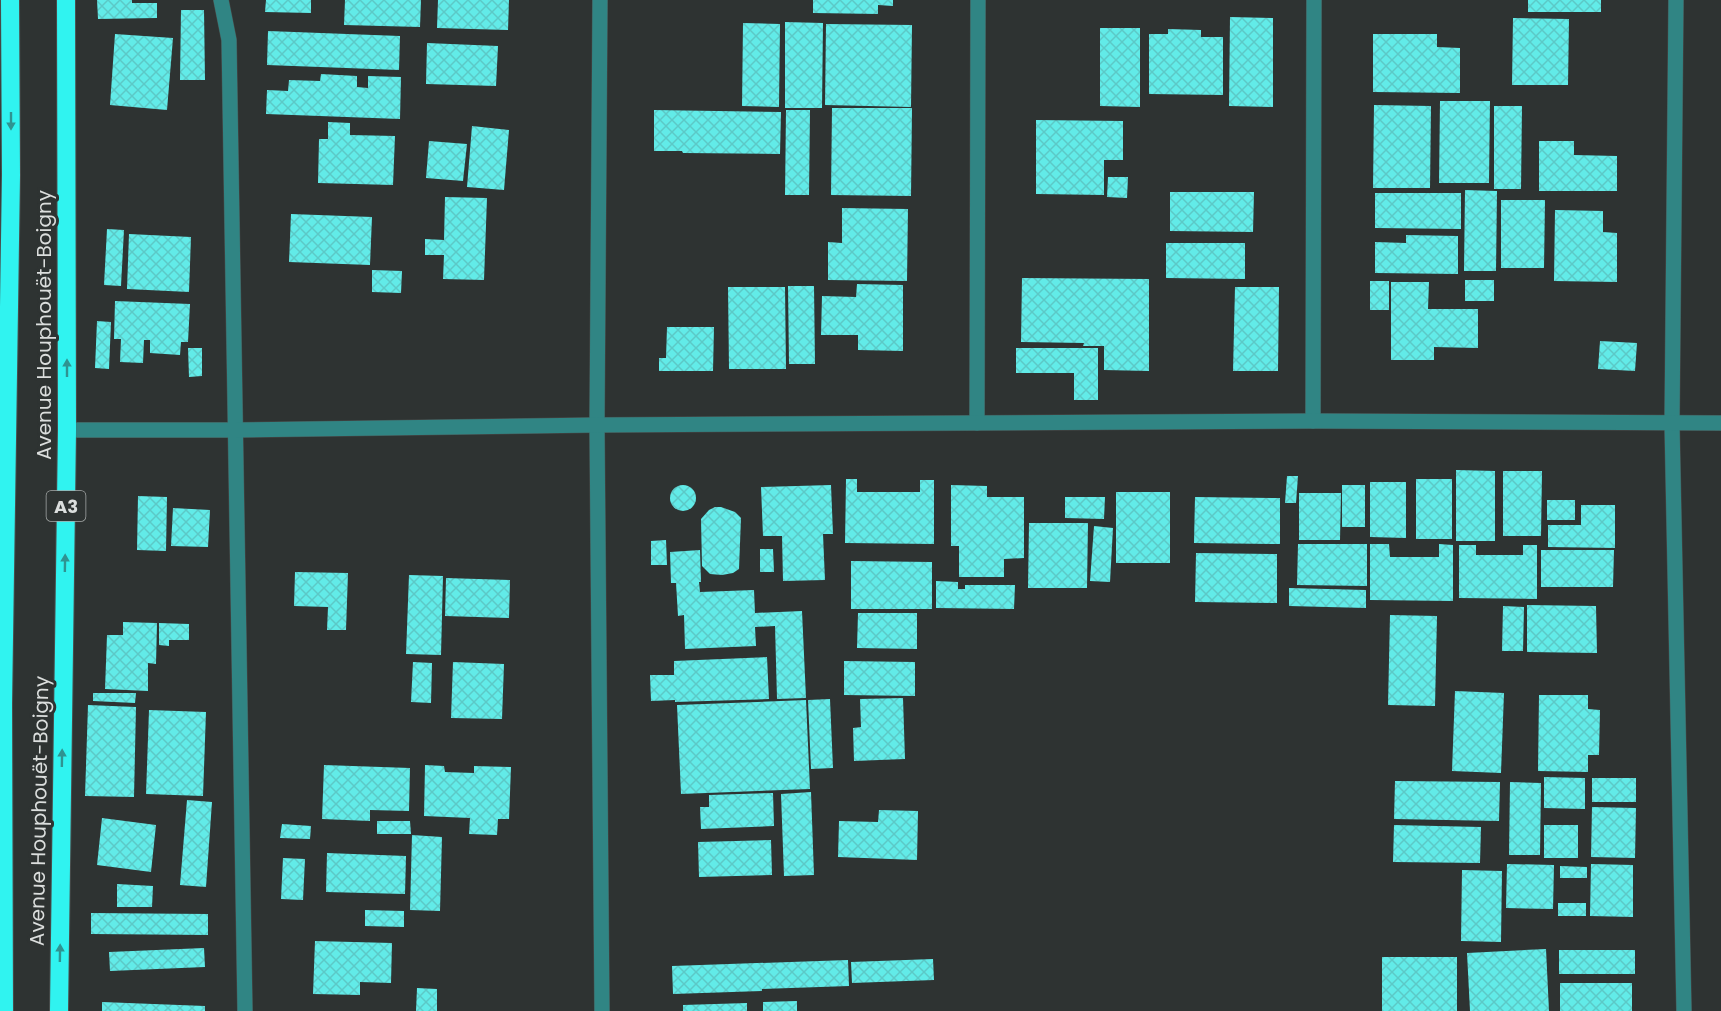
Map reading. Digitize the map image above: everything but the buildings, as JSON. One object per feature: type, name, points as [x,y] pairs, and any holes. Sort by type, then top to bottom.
[{"type":"highway","name":"Avenue Houphouët-Boigny","points":[[4,1011],[2,991],[1,705],[5,175],[10,0]]},
{"type":"highway","name":"Avenue Houphouët-Boigny","points":[[59,1011],[67,430],[66,0]]},
{"type":"street","points":[[221,0],[229,40],[245,1011]]},
{"type":"street","points":[[600,0],[597,425],[602,1011]]},
{"type":"street","points":[[977,423],[978,0]]},
{"type":"street","points":[[1313,421],[1314,0]]},
{"type":"street","points":[[1676,0],[1672,424],[1684,1011]]},
{"type":"street","points":[[67,430],[1313,421],[1721,423]]}]
